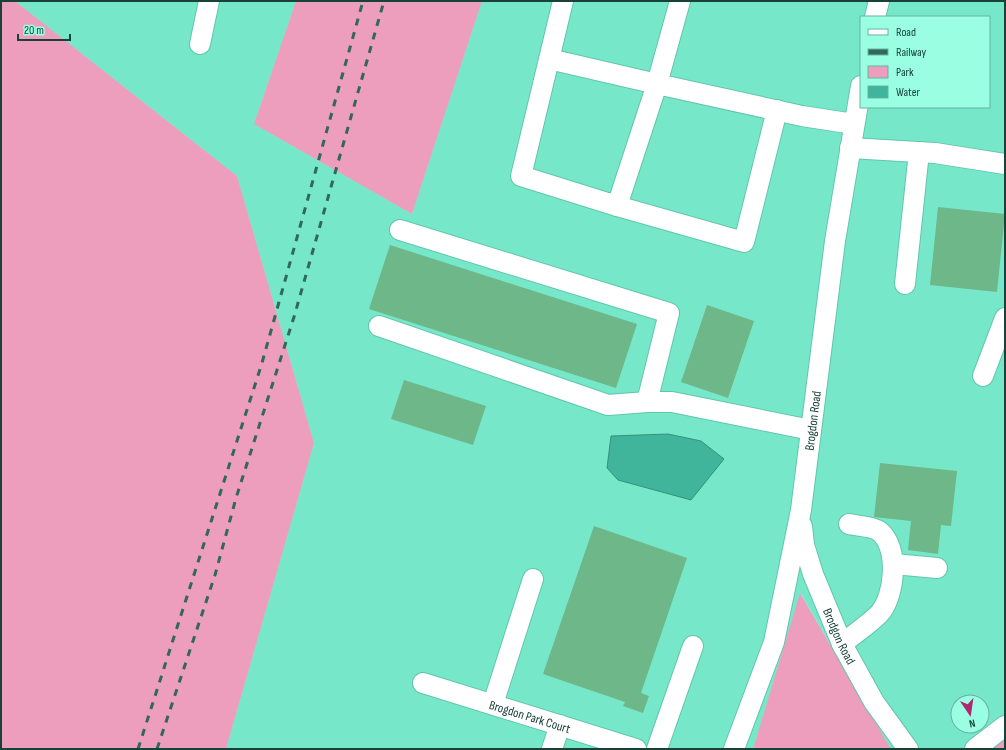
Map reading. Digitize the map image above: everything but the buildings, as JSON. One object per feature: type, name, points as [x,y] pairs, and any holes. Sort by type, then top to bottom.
[{"type":"street","points":[[200,44],[209,1]]},
{"type":"street","points":[[563,1],[521,176],[617,206],[744,242],[777,110]]},
{"type":"street","points":[[617,206],[657,84],[680,1]]},
{"type":"street","points":[[875,16],[879,1]]},
{"type":"street","points":[[549,59],[777,110],[854,124]]},
{"type":"street","name":"Brogdon Road","points":[[734,749],[774,642],[801,510],[835,241],[860,91]]},
{"type":"street","points":[[850,148],[918,152],[1005,164]]},
{"type":"street","points":[[905,284],[918,152]]},
{"type":"street","points":[[400,230],[669,313],[647,402]]},
{"type":"street","points":[[983,376],[1005,318]]},
{"type":"street","points":[[379,326],[608,406],[647,402],[672,402],[811,430]]},
{"type":"street","name":"Brodgon Road","points":[[801,510],[804,545],[813,574],[842,644],[874,702],[908,749]]},
{"type":"street","points":[[842,644],[879,614],[888,597],[894,564],[887,542],[878,531],[849,524]]},
{"type":"street","points":[[894,564],[937,568]]},
{"type":"street","points":[[493,704],[533,579]]},
{"type":"street","points":[[657,749],[693,646]]},
{"type":"street","name":"Brogdon Park Court","points":[[423,682],[636,749]]},
{"type":"street","points":[[552,749],[560,725]]},
{"type":"street","points":[[975,749],[1005,726]]},
{"type":"shaded area","points":[[15,1],[296,1],[254,124],[412,214],[482,1],[1005,1],[1005,731],[974,749],[891,749],[801,593],[753,749],[226,749],[314,443],[237,176]]},
{"type":"green space","points":[[1,1],[15,1],[237,176],[314,443],[226,749],[1,749]]},
{"type":"green space","points":[[296,1],[482,1],[412,214],[254,124]]},
{"type":"green space","points":[[800,593],[891,749],[753,749]]},
{"type":"green space","points":[[1005,731],[1005,749],[974,749]]},
{"type":"water","points":[[668,434],[701,441],[724,459],[691,500],[618,480],[607,468],[611,436]]},
{"type":"railway","points":[[138,749],[262,363],[363,1]]},
{"type":"railway","points":[[157,749],[215,575],[236,498],[294,317],[384,1]]}]
